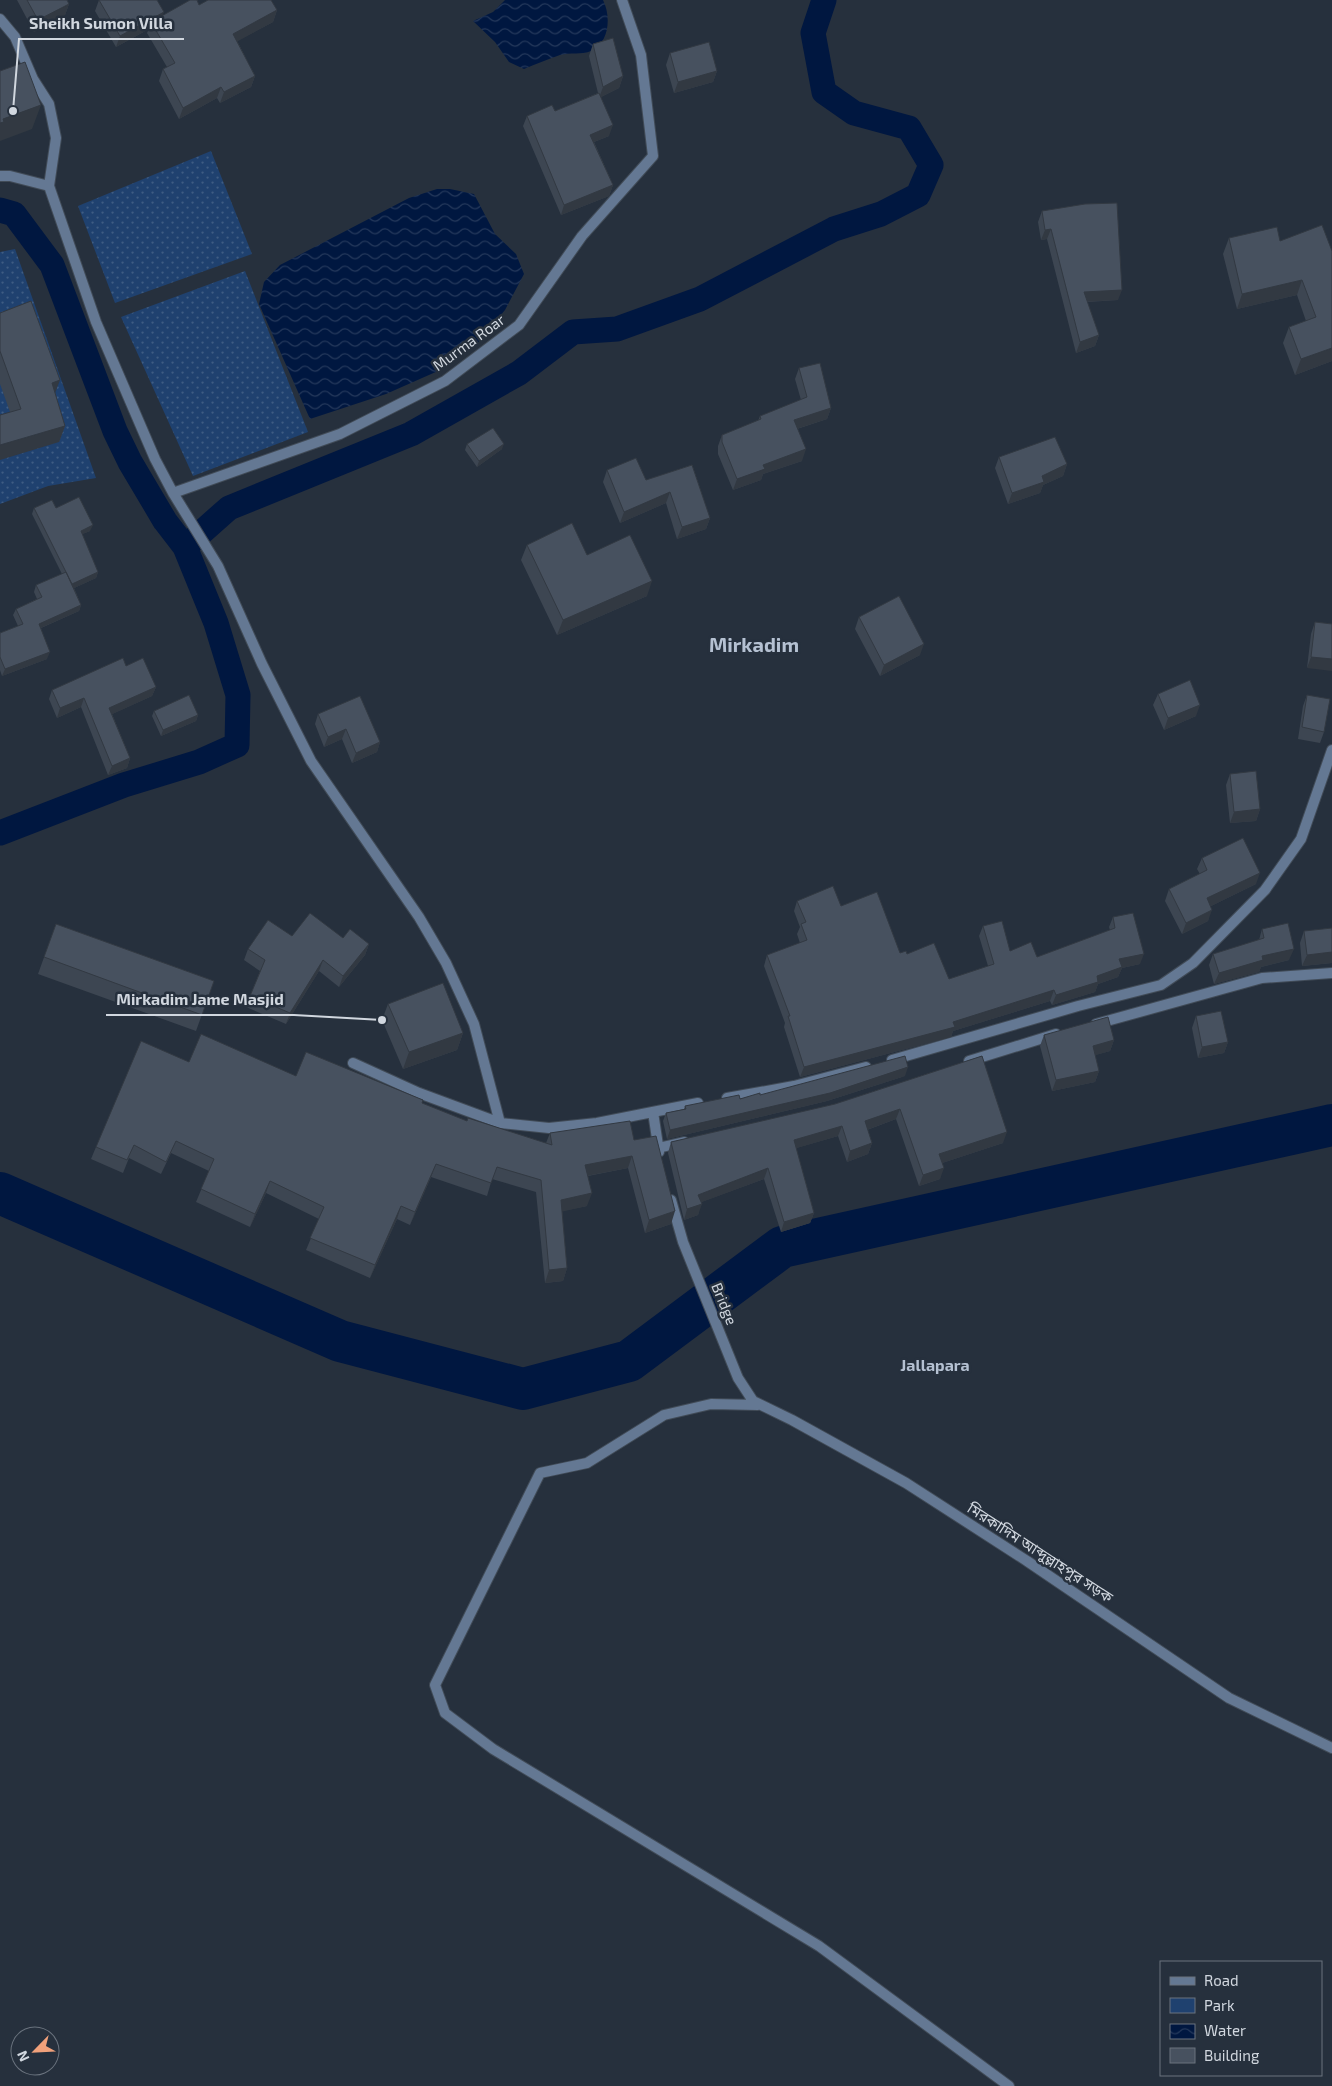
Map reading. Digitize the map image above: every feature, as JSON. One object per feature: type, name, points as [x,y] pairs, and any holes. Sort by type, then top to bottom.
[{"type":"street","name":"Murma Roar","points":[[173,493],[340,434],[444,381],[519,325],[582,236],[653,156],[641,55],[622,0]]},
{"type":"street","points":[[0,19],[15,37],[34,79],[49,104],[56,138],[49,186],[96,322],[155,459],[173,493],[218,566],[262,664],[311,761],[418,917],[446,963],[474,1024],[500,1123]]},
{"type":"street","points":[[0,176],[10,176],[49,186]]},
{"type":"street","points":[[353,1063],[419,1093],[500,1123],[549,1128],[597,1124],[794,1086],[932,1050],[1078,1006],[1161,985],[1193,963],[1265,890],[1301,839],[1332,750]]},
{"type":"street","points":[[1085,1027],[1262,978],[1332,973]]},
{"type":"street","points":[[956,1065],[1068,1031]]},
{"type":"street","points":[[653,1112],[662,1164]]},
{"type":"street","points":[[658,1148],[696,1139]]},
{"type":"street","name":"Bridge","points":[[667,1188],[683,1242],[738,1378]]},
{"type":"street","name":"মিরকাদিম আব্দুল্লাহপুর সড়ক","points":[[738,1378],[745,1392],[758,1405],[792,1420],[906,1483],[1027,1561],[1229,1698],[1332,1748]]},
{"type":"street","points":[[758,1405],[711,1404],[664,1414],[587,1463],[540,1473],[435,1685],[438,1700],[444,1713],[493,1749],[819,1946],[1009,2086]]},
{"type":"green space","points":[[211,151],[252,254],[115,303],[78,206]]},
{"type":"green space","points":[[15,249],[96,478],[48,486],[0,504],[0,252]]},
{"type":"green space","points":[[245,271],[308,432],[193,476],[121,317]]},
{"type":"water","points":[[505,0],[603,0],[606,6],[608,21],[605,35],[597,47],[591,51],[560,55],[524,69],[509,62],[495,42],[473,21],[493,12]]},
{"type":"water","points":[[437,189],[450,189],[474,194],[495,234],[516,254],[524,274],[505,310],[476,345],[438,371],[386,394],[310,419],[259,304],[264,282],[280,265],[409,198]]},
{"type":"building","points":[[27,0],[67,0],[69,4],[38,20]]},
{"type":"building","points":[[99,0],[157,0],[164,12],[120,36]]},
{"type":"building","points":[[190,0],[197,0],[199,5],[208,0],[271,0],[277,10],[233,34],[255,76],[224,92],[221,87],[183,108],[163,69],[175,63],[151,22]]},
{"type":"building","points":[[613,38],[623,76],[603,87],[593,44]]},
{"type":"building","points":[[709,42],[717,71],[678,82],[670,53]]},
{"type":"building","points":[[25,62],[41,105],[3,119],[4,122],[0,123],[0,71]]},
{"type":"building","points":[[599,93],[613,125],[590,135],[613,185],[564,205],[527,116],[552,105],[555,111]]},
{"type":"building","points":[[1117,203],[1122,290],[1084,292],[1099,335],[1080,342],[1051,229],[1045,230],[1042,211],[1085,204]]},
{"type":"building","points":[[1322,225],[1332,251],[1332,348],[1301,359],[1289,327],[1316,317],[1302,280],[1242,294],[1229,238],[1277,227],[1280,241]]},
{"type":"building","points":[[31,301],[60,380],[52,383],[65,426],[0,445],[0,415],[21,409],[0,351],[0,313]]},
{"type":"building","points":[[820,363],[831,408],[794,420],[806,449],[763,465],[765,469],[737,479],[722,442],[722,435],[761,419],[760,416],[807,397],[799,368]]},
{"type":"building","points":[[493,428],[504,444],[479,461],[467,444]]},
{"type":"building","points":[[1055,437],[1067,464],[1042,476],[1044,482],[1012,493],[999,457]]},
{"type":"building","points":[[636,458],[646,480],[692,465],[710,518],[682,527],[670,492],[624,512],[607,470]]},
{"type":"building","points":[[79,497],[93,525],[81,531],[98,572],[72,584],[34,508],[52,500],[56,508]]},
{"type":"building","points":[[572,523],[587,555],[630,535],[652,581],[563,620],[527,545]]},
{"type":"building","points":[[66,572],[81,605],[39,624],[50,652],[5,669],[0,657],[0,633],[23,624],[16,609],[42,597],[36,585]]},
{"type":"building","points":[[899,596],[924,644],[884,665],[859,617]]},
{"type":"building","points":[[1315,622],[1332,624],[1332,659],[1311,657]]},
{"type":"building","points":[[123,658],[126,666],[143,658],[156,687],[109,708],[130,758],[112,766],[84,698],[60,708],[52,690]]},
{"type":"building","points":[[1190,680],[1200,705],[1168,718],[1158,694]]},
{"type":"building","points":[[189,695],[198,715],[163,730],[154,711]]},
{"type":"building","points":[[1307,695],[1330,699],[1324,732],[1302,727]]},
{"type":"building","points":[[360,696],[380,742],[356,753],[346,729],[328,737],[318,714]]},
{"type":"building","points":[[1256,771],[1260,809],[1234,812],[1230,774]]},
{"type":"building","points":[[1243,838],[1260,873],[1207,898],[1212,910],[1186,923],[1169,889],[1207,870],[1202,858]]},
{"type":"building","points":[[833,886],[841,906],[877,892],[900,953],[906,951],[907,954],[934,943],[949,979],[994,964],[983,926],[1002,921],[1010,951],[1031,942],[1037,957],[1115,928],[1113,917],[1133,913],[1144,954],[1119,959],[1122,967],[1097,976],[1098,982],[1056,995],[1054,990],[953,1022],[955,1027],[804,1067],[788,1016],[790,1016],[767,955],[807,940],[801,924],[806,922],[797,901]]},
{"type":"building","points":[[310,913],[343,938],[350,929],[369,944],[343,976],[323,960],[290,1013],[250,996],[265,960],[248,949],[268,920],[292,936]]},
{"type":"building","points":[[1288,923],[1294,949],[1262,956],[1263,960],[1219,973],[1213,954],[1264,938],[1262,929]]},
{"type":"building","points":[[56,924],[214,981],[202,1015],[44,957]]},
{"type":"building","points":[[1332,928],[1332,952],[1307,955],[1304,931]]},
{"type":"building","points":[[443,983],[463,1033],[409,1052],[388,1004]]},
{"type":"building","points":[[1221,1011],[1228,1042],[1202,1047],[1196,1016]]},
{"type":"building","points":[[1108,1017],[1114,1040],[1093,1046],[1099,1071],[1056,1080],[1044,1035]]},
{"type":"building","points":[[201,1034],[296,1076],[306,1052],[423,1100],[422,1103],[467,1121],[468,1118],[552,1145],[550,1133],[630,1121],[634,1140],[656,1136],[675,1211],[649,1220],[632,1156],[585,1165],[592,1193],[561,1200],[567,1268],[549,1270],[541,1180],[497,1167],[491,1183],[436,1164],[415,1212],[401,1206],[375,1265],[310,1238],[324,1207],[270,1181],[255,1214],[201,1189],[214,1159],[176,1141],[166,1162],[134,1145],[127,1160],[96,1147],[141,1041],[189,1062]]},
{"type":"building","points":[[905,1056],[908,1067],[830,1093],[670,1130],[666,1113],[686,1109],[685,1106],[739,1095],[740,1099],[760,1093],[760,1095]]},
{"type":"building","points":[[982,1056],[1007,1132],[939,1154],[944,1168],[923,1175],[900,1109],[865,1121],[872,1143],[850,1151],[842,1126],[794,1140],[814,1213],[784,1222],[768,1168],[698,1195],[702,1204],[687,1209],[671,1142],[835,1104]]},
{"type":"waterway","points":[[0,833],[124,785],[199,762],[237,745],[238,695],[216,623],[185,547],[229,508],[411,434],[519,373],[573,332],[617,329],[700,299],[834,229],[881,214],[918,195],[931,165],[909,128],[854,113],[824,92],[813,33],[824,0]]},
{"type":"waterway","points":[[0,210],[14,214],[52,265],[115,431],[130,462],[165,521],[185,547]]},
{"type":"waterway","points":[[0,1193],[340,1341],[523,1389],[629,1361],[782,1247],[1332,1125]]},
{"type":"place","name":"Sheikh Sumon Villa","points":[[13,111]]},
{"type":"place","name":"Mirkadim Jame Masjid","points":[[382,1020]]},
{"type":"district","name":"Mirkadim","points":[[754,645]]},
{"type":"district","name":"Jallapara","points":[[935,1365]]}]
